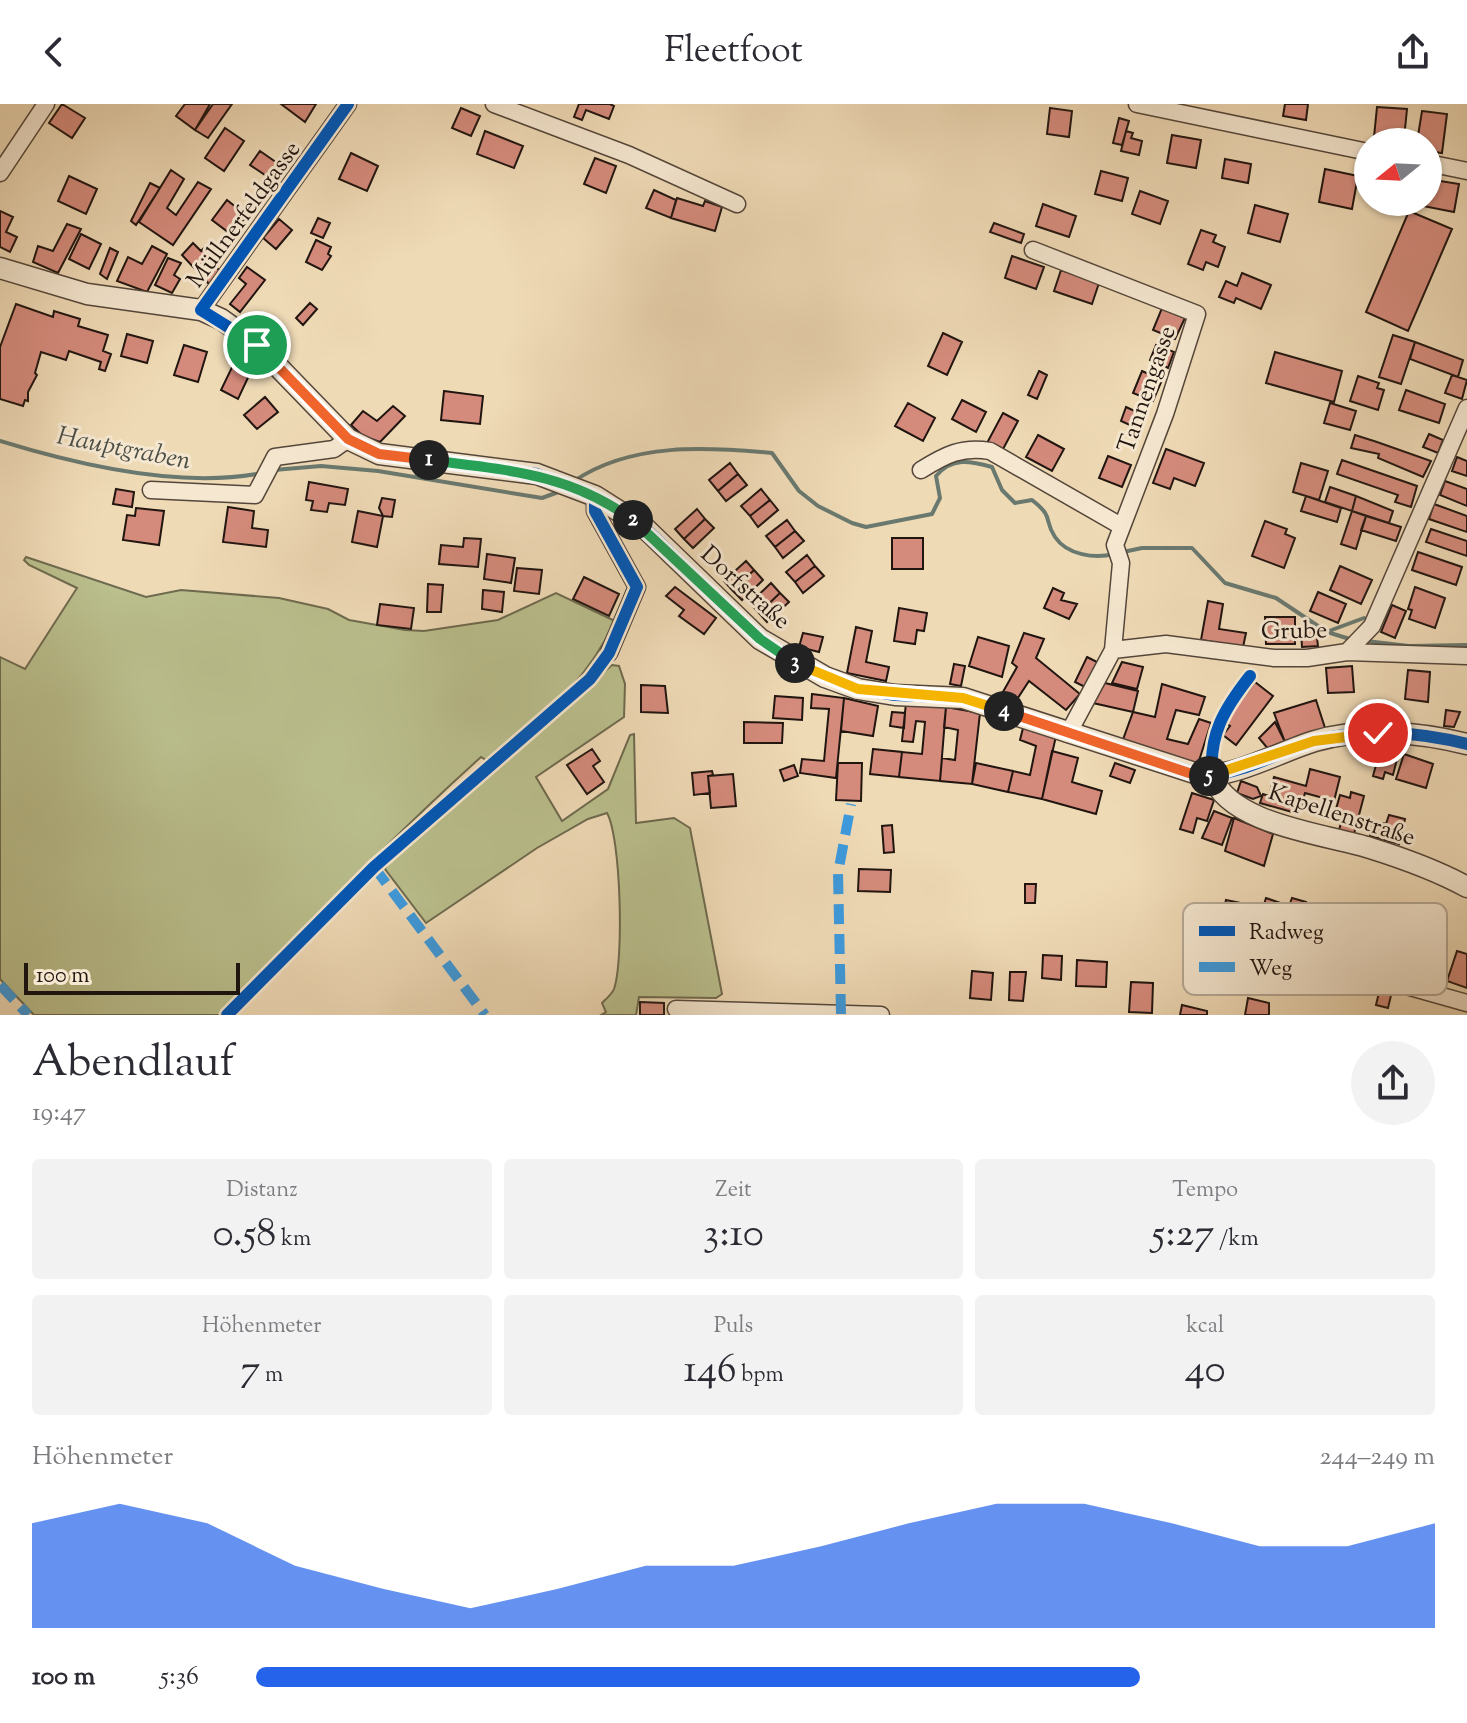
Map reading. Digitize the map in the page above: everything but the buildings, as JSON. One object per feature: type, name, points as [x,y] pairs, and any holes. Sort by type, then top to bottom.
[{"type":"street","points":[[0,173],[46,104]]},
{"type":"street","name":"Müllnerfeldgasse","points":[[201,310],[348,104]]},
{"type":"street","points":[[494,104],[629,155],[737,204]]},
{"type":"street","points":[[1137,104],[1354,149]]},
{"type":"street","points":[[1442,166],[1467,171]]},
{"type":"street","name":"Tannengasse","points":[[1033,250],[1197,314],[1165,414],[1115,545],[1121,563],[1113,650]]},
{"type":"street","points":[[0,268],[87,294],[201,310],[257,345],[348,439],[334,449],[275,457],[255,495],[151,490]]},
{"type":"street","name":"Grube","points":[[1113,650],[1166,644],[1274,658],[1307,658],[1350,648],[1372,626],[1467,408]]},
{"type":"street","name":"Dorfstraße","points":[[348,439],[379,454],[546,476],[586,492],[644,527],[760,639],[801,666],[858,689],[963,698],[1189,773],[1212,776]]},
{"type":"street","points":[[921,470],[951,452],[975,448],[990,451],[1121,526]]},
{"type":"street","points":[[586,492],[637,587],[609,653]]},
{"type":"street","points":[[1350,648],[1467,656]]},
{"type":"street","points":[[1068,734],[1113,650]]},
{"type":"street","points":[[1212,776],[1333,737],[1378,733],[1467,744]]},
{"type":"street","name":"Kapellenstraße","points":[[1212,776],[1227,797],[1280,825],[1373,849],[1467,887]]},
{"type":"street","points":[[1439,995],[1467,1003]]},
{"type":"street","points":[[676,1009],[881,1015]]},
{"type":"green space","points":[[26,557],[146,597],[181,590],[279,598],[328,609],[349,620],[405,630],[424,631],[498,620],[556,593],[615,621],[591,663],[564,695],[495,754],[486,760],[481,757],[447,788],[348,883],[221,1015],[34,1015],[0,979],[0,657],[25,669],[77,588],[29,565],[24,560]]},
{"type":"green space","points":[[612,665],[619,666],[625,684],[624,717],[536,777],[562,821],[608,789],[630,735],[634,734],[636,823],[674,818],[690,828],[722,994],[716,998],[639,997],[636,1015],[601,1015],[606,1012],[602,1003],[614,989],[620,927],[618,872],[607,813],[588,819],[537,848],[426,923],[385,869],[388,862]]},
{"type":"waterway","name":"Hauptgraben","points":[[0,441],[130,472],[198,478],[262,473]]},
{"type":"waterway","name":"Hauptgraben","points":[[574,481],[596,468],[645,453],[696,449],[772,453],[799,491],[818,506],[866,527],[932,514],[940,498],[936,476],[955,463],[969,462],[992,467],[1002,490],[1015,503],[1032,500],[1039,506],[1055,537],[1067,548],[1090,556],[1114,554]]},
{"type":"waterway","name":"Hauptgraben","points":[[274,470],[321,466],[378,471],[542,498],[561,491]]},
{"type":"waterway","name":"Hauptgraben","points":[[1123,552],[1142,548],[1192,548],[1225,583],[1276,598],[1327,632],[1353,640]]},
{"type":"waterway","points":[[1329,631],[1364,618]]},
{"type":"waterway","name":"Hauptgraben","points":[[1366,641],[1409,646],[1467,645]]},
{"type":"marked path","points":[[841,1014],[838,873],[851,804]]},
{"type":"marked path","points":[[374,867],[485,1015]]},
{"type":"marked path","points":[[0,985],[28,1015]]},
{"type":"cycle path","points":[[348,104],[201,310],[257,345],[348,439],[379,454],[537,474],[595,496],[644,527],[760,639],[825,677],[858,689],[895,695],[963,698],[1204,776],[1246,767],[1315,741],[1352,734],[1410,734],[1467,744]]},
{"type":"cycle path","points":[[227,1015],[374,867],[590,679],[609,653],[637,587],[595,511],[595,496]]},
{"type":"cycle path","points":[[1212,776],[1213,747],[1220,723],[1250,676]]},
{"type":"route","points":[[257,345],[348,439],[364,449],[379,454],[537,474],[578,488],[614,506],[644,527],[760,639],[791,661],[858,689],[895,695],[963,698],[1204,776],[1226,773],[1314,741],[1378,733]]}]
